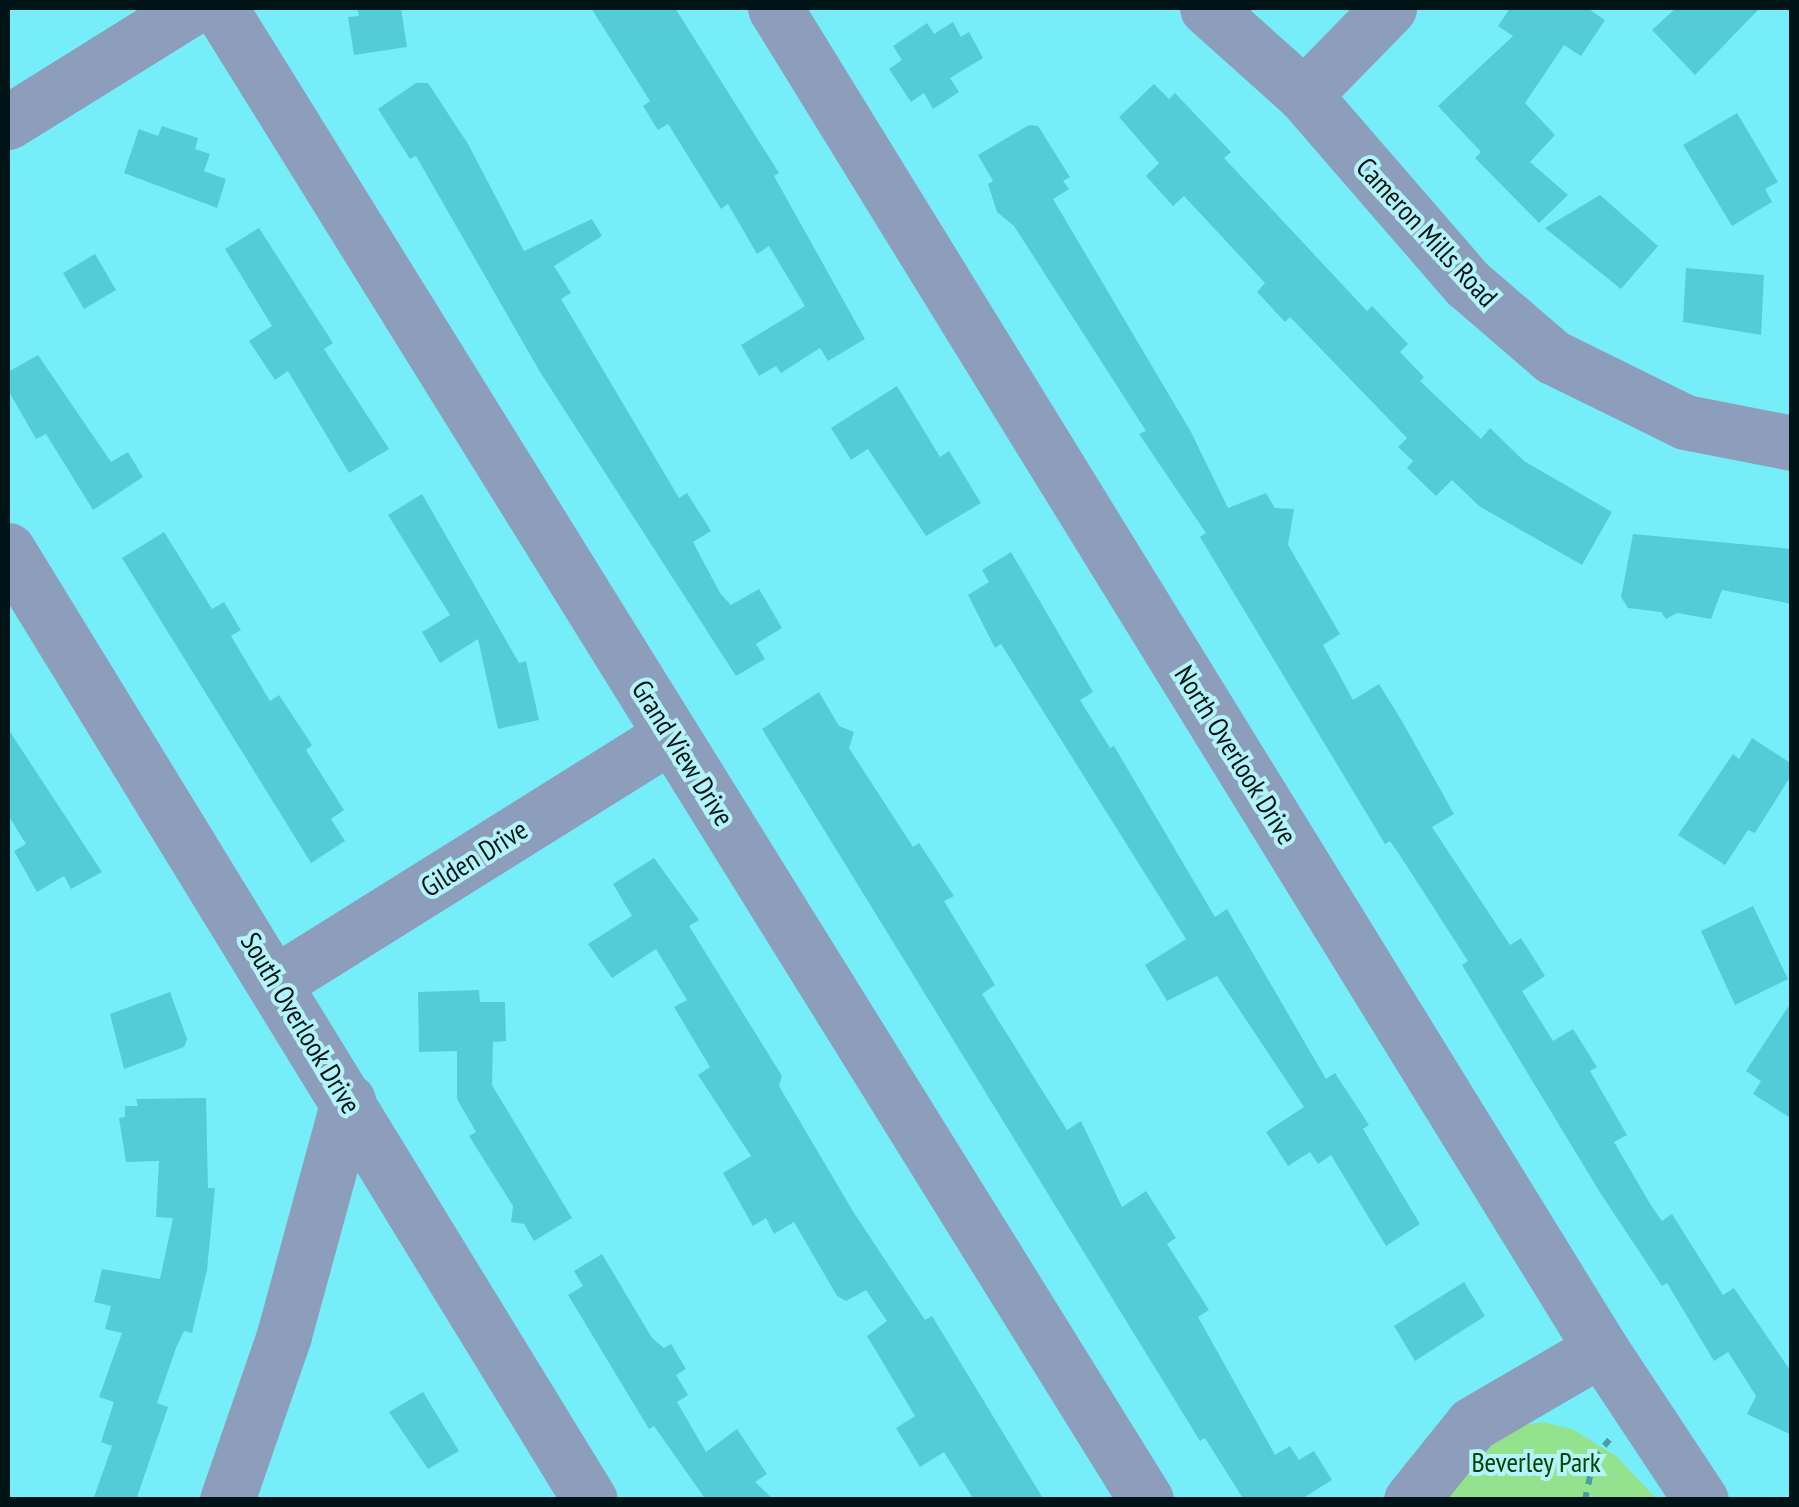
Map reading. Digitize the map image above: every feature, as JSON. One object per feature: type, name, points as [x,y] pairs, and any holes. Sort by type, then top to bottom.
[{"type":"street","points":[[8,122],[191,8]]},
{"type":"street","name":"Grand View Drive","points":[[220,8],[1146,1500]]},
{"type":"street","name":"North Overlook Drive","points":[[775,8],[1601,1349],[1701,1500]]},
{"type":"street","name":"Cameron Mills Road","points":[[1207,8],[1304,95],[1468,284],[1553,357],[1685,422],[1792,443]]},
{"type":"street","points":[[1304,95],[1390,8]]},
{"type":"street","name":"South Overlook Drive","points":[[8,550],[590,1500]]},
{"type":"street","name":"Gilden Drive","points":[[276,982],[671,734]]},
{"type":"street","points":[[227,1500],[284,1336],[348,1101]]},
{"type":"street","points":[[1411,1500],[1472,1424],[1601,1349]]},
{"type":"path","points":[[1586,1500],[1594,1458],[1638,1407]]},
{"type":"green space","name":"Beverley Park","points":[[1543,1422],[1572,1429],[1616,1456],[1657,1499],[1446,1500],[1465,1464],[1512,1427]]},
{"type":"building","points":[[357,8],[401,8],[407,47],[354,55],[348,17],[359,16]]},
{"type":"building","points":[[591,8],[675,8],[779,173],[774,176],[865,339],[828,361],[820,348],[781,373],[776,366],[759,376],[741,345],[805,306],[769,246],[757,254],[728,204],[721,209],[668,124],[658,130],[643,106],[650,101]]},
{"type":"building","points":[[1510,8],[1587,8],[1605,20],[1581,56],[1564,45],[1525,103],[1555,135],[1530,162],[1568,195],[1539,223],[1475,158],[1481,152],[1438,106],[1513,36],[1498,26]]},
{"type":"building","points":[[1676,8],[1760,8],[1695,75],[1652,30]]},
{"type":"building","points":[[953,22],[961,37],[969,32],[983,58],[950,78],[959,92],[933,109],[924,93],[911,102],[889,69],[902,60],[893,46],[927,23],[934,34]]},
{"type":"building","points":[[416,83],[428,83],[468,144],[524,251],[592,219],[602,236],[554,266],[571,293],[561,299],[679,498],[687,493],[711,531],[693,542],[720,593],[731,605],[759,589],[782,628],[756,644],[765,659],[736,676],[540,372],[416,156],[410,159],[378,109]]},
{"type":"building","points":[[1154,84],[1169,99],[1175,93],[1231,152],[1224,158],[1367,311],[1372,306],[1408,344],[1400,352],[1424,377],[1420,381],[1481,439],[1490,428],[1524,461],[1612,512],[1582,565],[1479,506],[1452,480],[1436,496],[1407,468],[1413,461],[1398,447],[1407,438],[1290,317],[1285,322],[1257,292],[1265,283],[1184,196],[1173,206],[1146,176],[1159,163],[1119,117]]},
{"type":"building","points":[[1737,113],[1778,182],[1765,189],[1772,202],[1732,226],[1683,145]]},
{"type":"building","points":[[1029,125],[1038,126],[1070,177],[1063,181],[1069,189],[1053,199],[1191,432],[1228,508],[1266,493],[1275,508],[1294,509],[1288,545],[1340,634],[1323,645],[1353,700],[1379,684],[1403,723],[1454,814],[1432,827],[1510,945],[1521,938],[1545,976],[1522,991],[1553,1041],[1573,1029],[1597,1067],[1590,1071],[1627,1135],[1614,1142],[1652,1207],[1662,1221],[1672,1214],[1723,1295],[1734,1288],[1792,1373],[1792,1435],[1747,1414],[1756,1396],[1728,1352],[1714,1361],[1667,1283],[1662,1286],[1601,1194],[1462,965],[1468,961],[1390,841],[1385,844],[1200,537],[1206,533],[1139,434],[1146,431],[1014,226],[997,212],[988,184],[993,181],[978,155]]},
{"type":"building","points":[[162,126],[198,138],[195,149],[210,154],[204,171],[226,179],[217,208],[124,173],[139,129],[158,136]]},
{"type":"building","points":[[1600,195],[1658,246],[1621,289],[1545,228]]},
{"type":"building","points":[[259,228],[333,343],[324,349],[389,449],[349,473],[288,371],[275,380],[249,341],[272,326],[225,249]]},
{"type":"building","points":[[95,254],[116,290],[84,309],[63,273]]},
{"type":"building","points":[[1686,268],[1764,275],[1761,335],[1683,322]]},
{"type":"building","points":[[38,355],[111,462],[128,452],[143,477],[93,510],[46,434],[36,439],[8,390],[8,372]]},
{"type":"building","points":[[897,386],[940,457],[949,451],[981,503],[926,536],[868,449],[851,460],[831,428]]},
{"type":"building","points":[[422,494],[519,663],[526,661],[539,720],[498,729],[478,639],[440,663],[422,632],[450,615],[388,515]]},
{"type":"building","points":[[164,532],[212,609],[224,602],[241,630],[231,636],[270,701],[279,695],[312,745],[306,750],[344,810],[331,819],[345,841],[311,863],[122,558]]},
{"type":"building","points":[[1633,534],[1792,549],[1792,604],[1722,590],[1711,619],[1677,613],[1666,619],[1661,612],[1628,608],[1621,597]]},
{"type":"building","points":[[1011,552],[1093,692],[1080,700],[1110,748],[1114,746],[1215,917],[1227,909],[1326,1079],[1335,1073],[1369,1125],[1363,1129],[1420,1224],[1386,1246],[1331,1155],[1318,1164],[1310,1152],[1288,1166],[1266,1132],[1304,1107],[1217,976],[1167,1001],[1145,965],[1186,939],[1001,644],[995,648],[968,595],[989,582],[982,570]]},
{"type":"building","points":[[819,692],[839,726],[854,732],[849,748],[913,847],[919,843],[954,896],[944,901],[995,985],[982,994],[1067,1130],[1081,1121],[1122,1207],[1146,1191],[1176,1238],[1167,1244],[1209,1310],[1198,1317],[1275,1455],[1290,1446],[1299,1460],[1314,1451],[1332,1480],[1300,1500],[1244,1500],[1205,1438],[1200,1441],[762,729]]},
{"type":"building","points":[[8,729],[102,872],[71,889],[64,876],[37,892],[14,851],[26,844],[8,815]]},
{"type":"building","points":[[1752,738],[1792,764],[1792,774],[1755,833],[1748,830],[1725,865],[1678,835],[1733,754],[1739,759]]},
{"type":"building","points":[[654,858],[699,920],[689,926],[782,1076],[779,1086],[854,1213],[925,1320],[932,1316],[1044,1500],[974,1500],[944,1452],[920,1467],[896,1428],[915,1416],[867,1336],[887,1321],[866,1290],[846,1301],[837,1296],[794,1222],[774,1234],[766,1218],[753,1226],[723,1173],[751,1156],[698,1075],[710,1067],[674,1007],[687,1000],[656,949],[612,978],[588,944],[632,916],[613,884]]},
{"type":"building","points":[[1753,906],[1788,979],[1735,1005],[1701,931]]},
{"type":"building","points":[[479,990],[480,1002],[505,1002],[506,1041],[493,1042],[492,1085],[572,1218],[534,1241],[524,1224],[511,1222],[513,1206],[469,1136],[476,1132],[457,1099],[457,1051],[419,1052],[418,992]]},
{"type":"building","points":[[170,992],[187,1039],[184,1047],[124,1069],[110,1014]]},
{"type":"building","points":[[1792,1001],[1792,1119],[1753,1094],[1761,1081],[1746,1071]]},
{"type":"building","points":[[206,1098],[208,1188],[215,1188],[207,1270],[192,1333],[184,1331],[157,1403],[168,1407],[136,1500],[93,1500],[112,1446],[101,1442],[114,1402],[99,1397],[122,1333],[105,1329],[111,1306],[94,1302],[102,1269],[160,1279],[173,1218],[156,1217],[159,1161],[126,1162],[119,1118],[125,1117],[125,1106],[138,1106],[136,1099]]},
{"type":"building","points":[[602,1254],[652,1338],[664,1348],[671,1344],[686,1369],[676,1375],[688,1395],[677,1402],[706,1452],[737,1429],[767,1474],[755,1482],[774,1500],[706,1500],[654,1426],[649,1429],[568,1295],[583,1286],[574,1271]]},
{"type":"building","points":[[1464,1282],[1485,1316],[1415,1361],[1394,1326]]},
{"type":"building","points":[[423,1392],[459,1451],[428,1469],[389,1412]]}]
